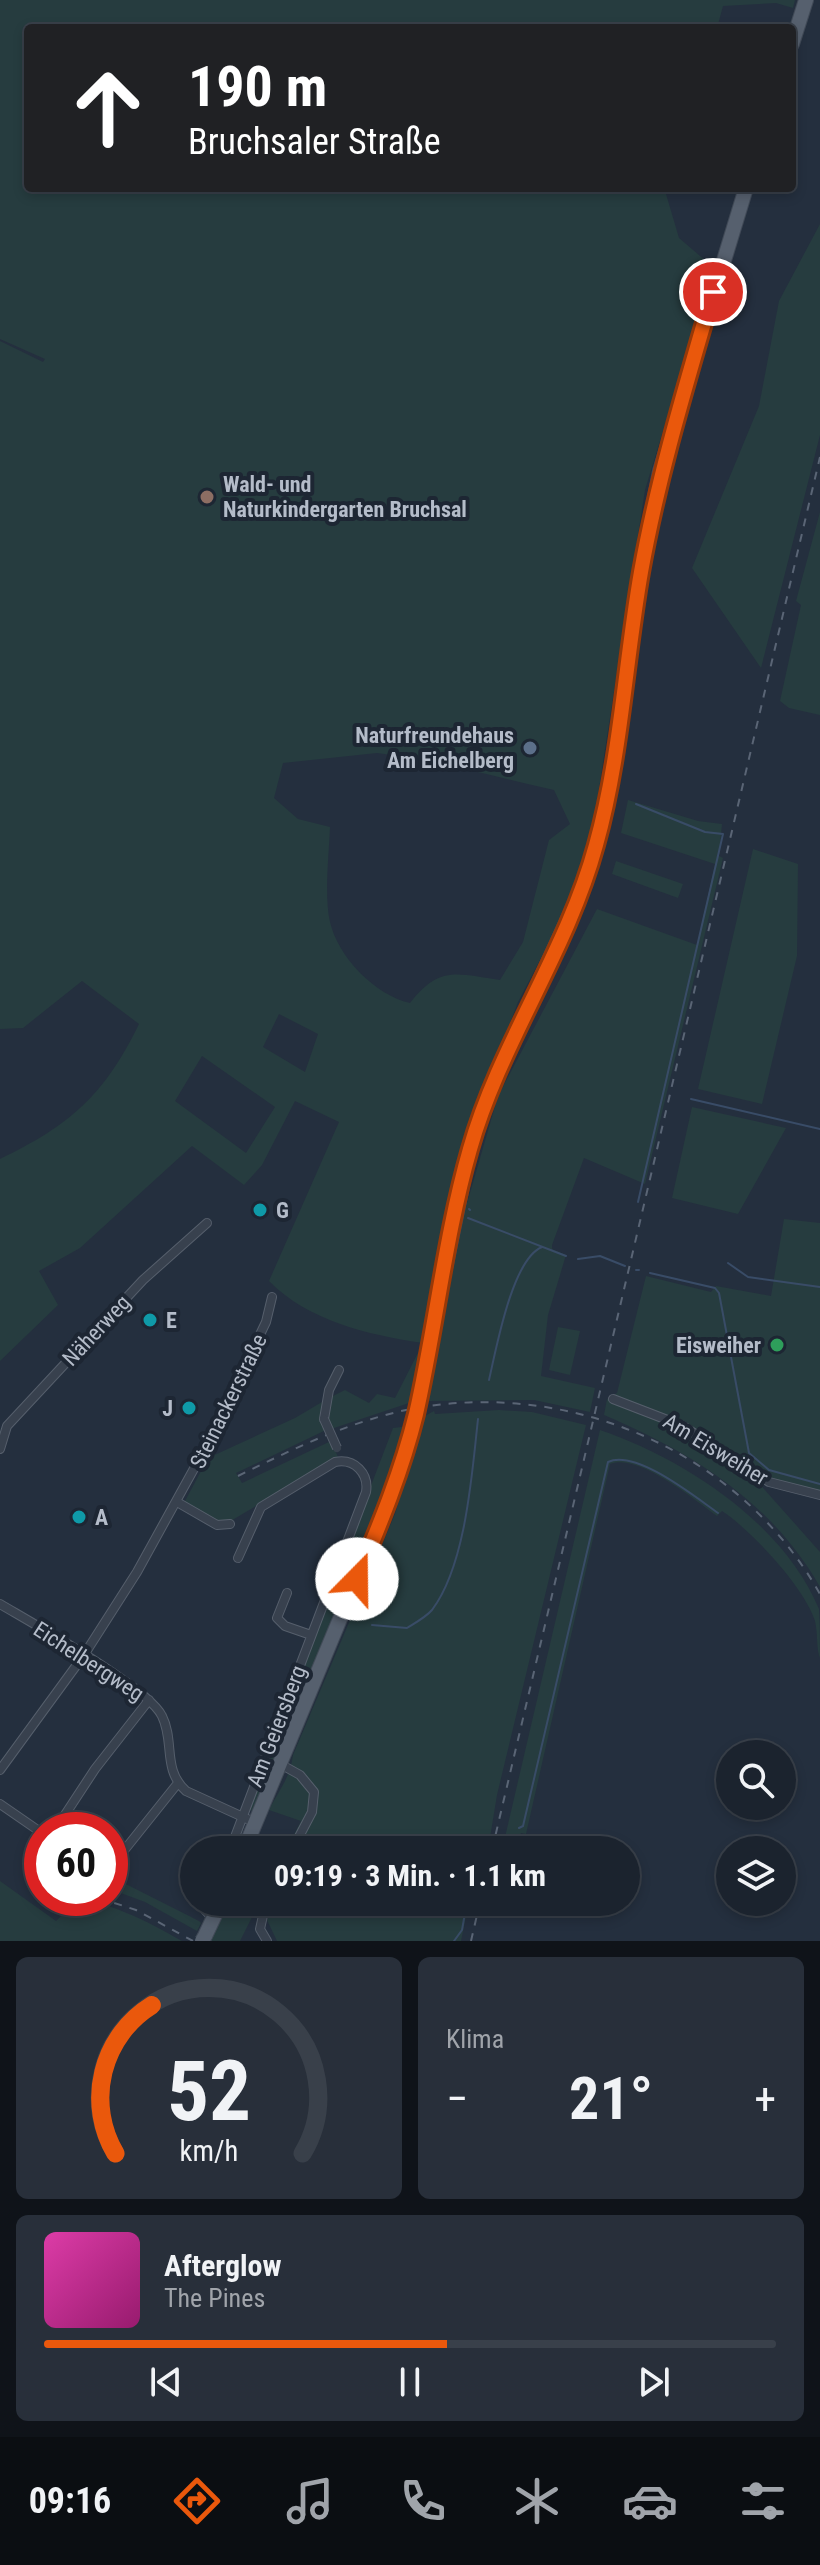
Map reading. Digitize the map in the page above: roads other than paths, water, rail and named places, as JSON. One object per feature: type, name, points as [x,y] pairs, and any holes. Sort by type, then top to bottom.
[{"type":"main road","points":[[796,31],[806,0]]},
{"type":"main road","points":[[250,1836],[396,1484],[427,1357],[453,1219],[474,1136],[492,1085],[551,961],[594,853],[613,768],[640,575],[660,471],[745,192]]},
{"type":"main road","points":[[202,1941],[214,1916]]},
{"type":"street","name":"Näherweg","points":[[0,1449],[4,1429],[143,1280],[207,1223]]},
{"type":"street","name":"Steinackerstraße","points":[[0,1770],[84,1655],[177,1502],[266,1322],[272,1297]]},
{"type":"street","name":"Am Geiersberg","points":[[235,1836],[366,1492],[368,1482],[363,1472],[344,1460],[324,1419],[329,1390],[339,1370]]},
{"type":"street","name":"Am Eisweiher","points":[[613,1399],[644,1408],[683,1426],[769,1482],[820,1495]]},
{"type":"street","points":[[238,1558],[261,1507],[335,1462],[344,1460]]},
{"type":"street","points":[[177,1502],[217,1525],[230,1524]]},
{"type":"street","name":"Am Geiersberg","points":[[287,1593],[277,1618],[285,1626],[311,1635]]},
{"type":"street","name":"Eichelbergweg","points":[[0,1604],[84,1655],[149,1700],[162,1715],[170,1768],[178,1783]]},
{"type":"street","points":[[67,1812],[95,1769],[149,1700]]},
{"type":"street","points":[[282,1765],[300,1775],[314,1792],[312,1812],[299,1836]]},
{"type":"street","points":[[128,1846],[178,1783],[186,1791],[256,1823]]},
{"type":"street","points":[[0,1804],[24,1821]]},
{"type":"street","points":[[210,1916],[213,1919]]},
{"type":"street","points":[[263,1916],[260,1929],[267,1941]]},
{"type":"waterway","points":[[636,804],[705,832],[723,834],[638,1202]]},
{"type":"waterway","points":[[691,1099],[820,1129]]},
{"type":"waterway","points":[[468,1218],[566,1256]]},
{"type":"waterway","points":[[489,1380],[514,1286],[531,1255],[542,1247]]},
{"type":"waterway","points":[[578,1259],[600,1256],[625,1266]]},
{"type":"waterway","points":[[728,1263],[748,1277],[820,1287]]},
{"type":"waterway","points":[[650,1273],[715,1288],[719,1293],[749,1453],[769,1470],[820,1484]]},
{"type":"waterway","points":[[372,1625],[407,1628],[430,1613],[443,1591],[453,1569],[466,1518],[478,1419]]},
{"type":"waterway","points":[[519,1828],[523,1826],[608,1462],[634,1462],[649,1468],[718,1513]]},
{"type":"waterway","points":[[454,1941],[462,1930],[464,1916]]},
{"type":"railway","points":[[495,1836],[820,457]]},
{"type":"railway","points":[[238,1476],[341,1429],[406,1410],[467,1403],[527,1405],[586,1416],[643,1436],[696,1464],[744,1500],[786,1543],[820,1594]]},
{"type":"railway","points":[[128,1907],[193,1941]]},
{"type":"railway","points":[[471,1941],[477,1916]]},
{"type":"place","name":"Wald- und Naturkindergarten Bruchsal","points":[[207,497]]},
{"type":"place","name":"Naturfreundehaus Am Eichelberg","points":[[530,748]]},
{"type":"place","name":"G","points":[[260,1210]]},
{"type":"place","name":"E","points":[[150,1320]]},
{"type":"place","name":"Eisweiher","points":[[777,1345]]},
{"type":"place","name":"J","points":[[189,1408]]},
{"type":"place","name":"A","points":[[79,1517]]}]
